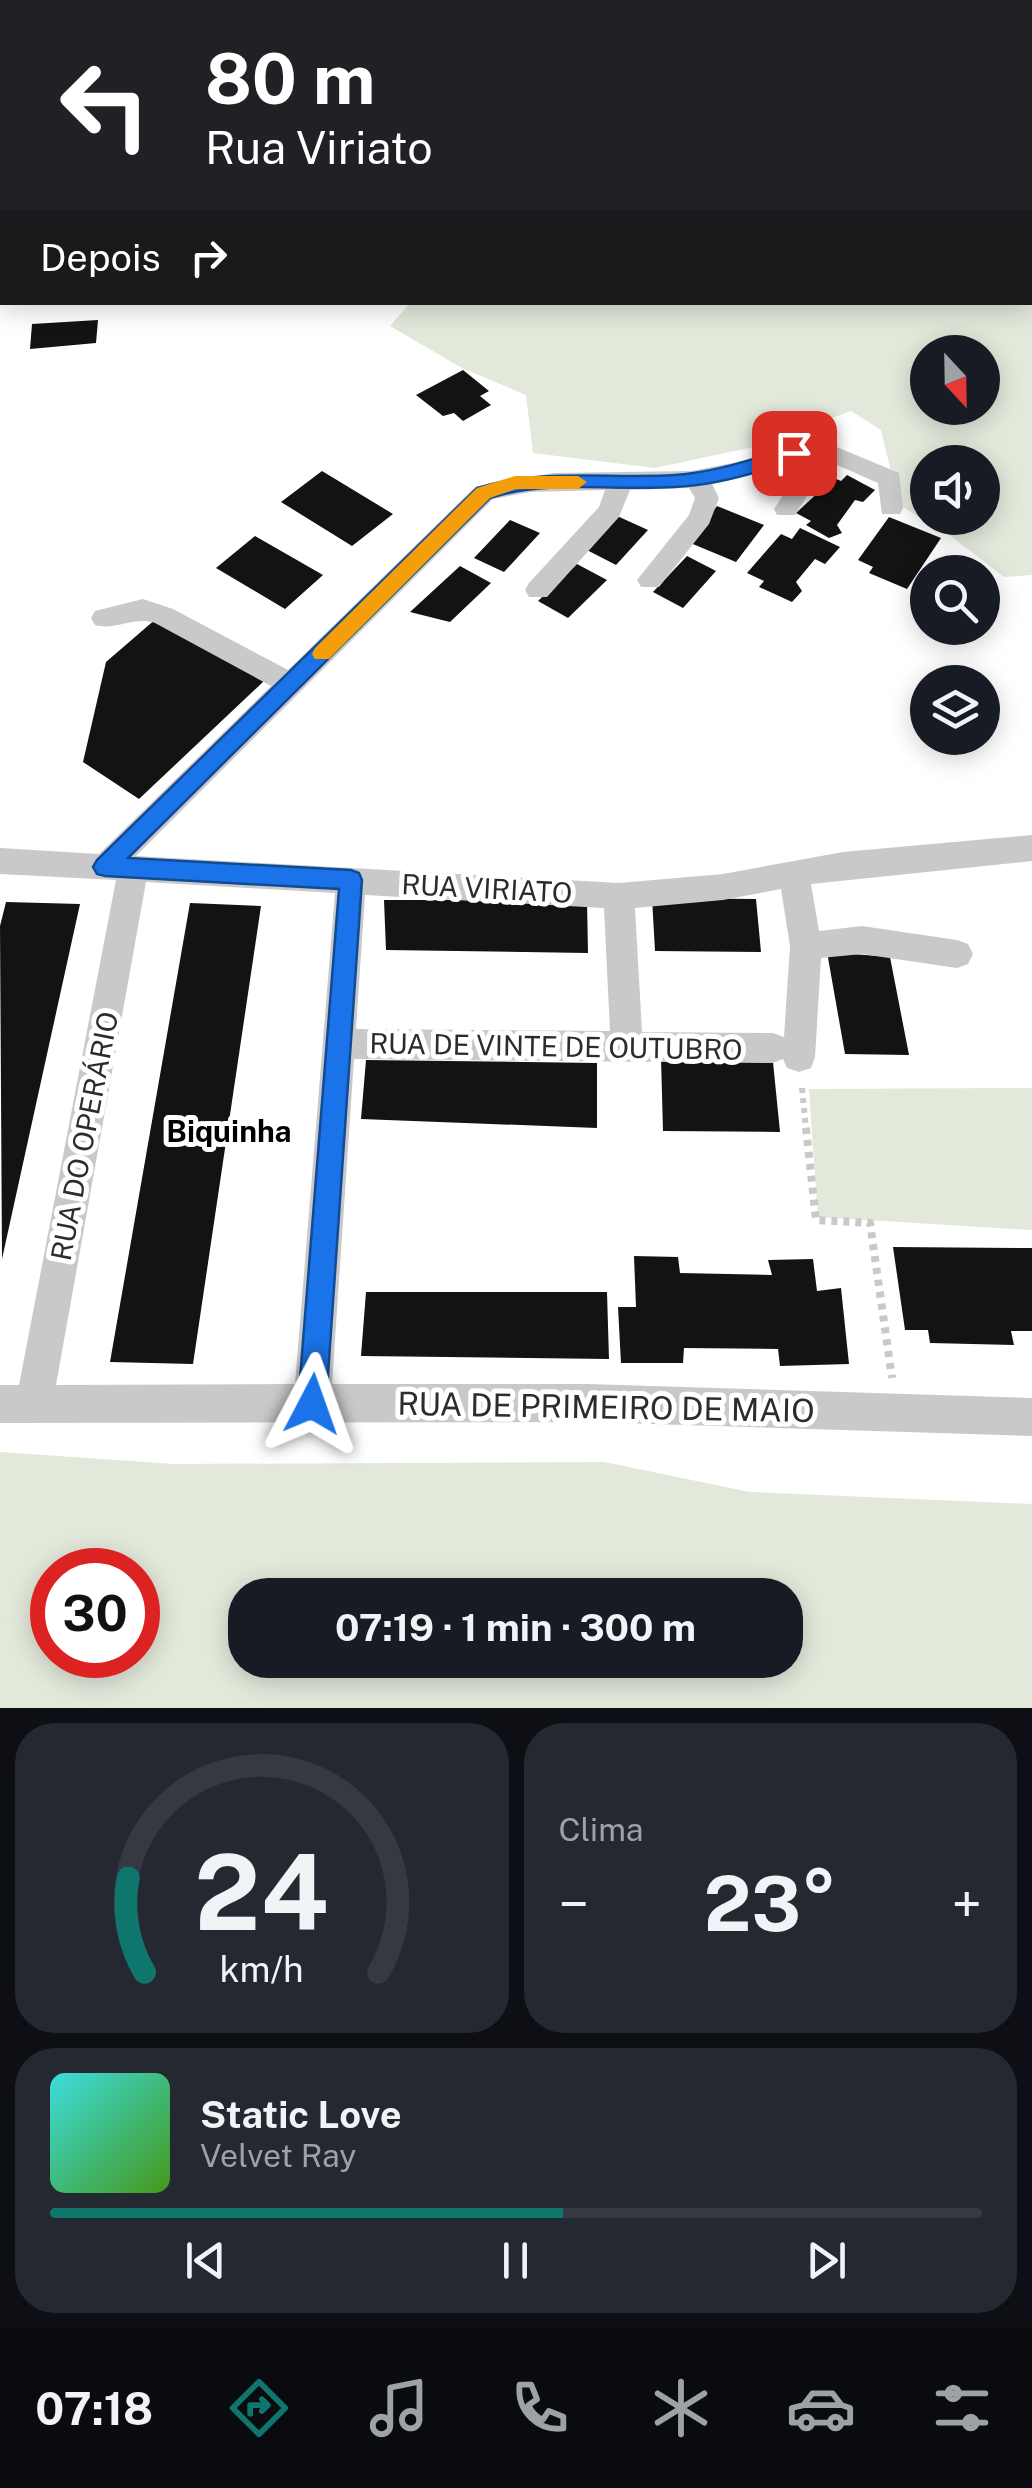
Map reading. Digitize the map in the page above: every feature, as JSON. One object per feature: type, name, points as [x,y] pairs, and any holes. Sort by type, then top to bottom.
[{"type":"street","points":[[119,867],[291,684],[484,493],[515,483],[696,478],[747,470],[815,446],[890,479],[891,508]]},
{"type":"street","points":[[773,459],[804,482],[786,509]]},
{"type":"street","points":[[650,580],[700,518],[708,498],[696,478]]},
{"type":"street","points":[[538,590],[610,511],[620,482]]},
{"type":"street","points":[[104,618],[143,609],[164,616],[291,684]]},
{"type":"street","name":"RUA VIRIATO","points":[[0,861],[620,896],[723,887],[843,865],[1032,848]]},
{"type":"street","name":"RUA DO OPERÁRIO","points":[[17,1404],[119,867]]},
{"type":"street","points":[[786,1053],[806,946],[794,876]]},
{"type":"street","name":"RUA DE VINTE DE OUTUBRO","points":[[312,1404],[351,880]]},
{"type":"street","points":[[620,896],[627,1047]]},
{"type":"street","points":[[806,946],[862,940],[956,954]]},
{"type":"street","name":"RUA DE VINTE DE OUTUBRO","points":[[338,1044],[786,1053]]},
{"type":"street","name":"RUA DE PRIMEIRO DE MAIO","points":[[17,1404],[588,1403],[1032,1417]]},
{"type":"path","points":[[786,1053],[816,1220],[870,1223],[897,1413]]},
{"type":"shaded area","points":[[408,305],[1032,305],[1032,575],[1004,577],[1000,574],[1000,555],[975,555],[949,535],[1000,535],[1000,445],[910,445],[910,512],[899,505],[881,430],[851,411],[753,447],[655,468],[533,453],[526,395],[462,368],[390,326]]},
{"type":"shaded area","points":[[1032,1088],[1032,1230],[818,1217],[809,1089]]},
{"type":"shaded area","points":[[0,1452],[174,1464],[604,1462],[750,1492],[1032,1504],[1032,1708],[0,1708]]},
{"type":"building","points":[[98,320],[96,343],[30,349],[32,324]]},
{"type":"building","points":[[463,370],[489,391],[480,396],[491,405],[463,421],[454,413],[443,416],[416,395]]},
{"type":"building","points":[[322,471],[393,514],[352,546],[281,502]]},
{"type":"building","points":[[847,475],[875,490],[863,502],[855,500],[837,525],[842,533],[829,538],[806,525],[811,521],[796,513],[834,478],[841,481]]},
{"type":"building","points":[[717,506],[764,525],[736,562],[688,542]]},
{"type":"building","points":[[615,515],[648,530],[616,565],[583,548]]},
{"type":"building","points":[[889,517],[910,525],[910,535],[941,538],[930,555],[910,555],[907,589],[869,573],[873,567],[858,560]]},
{"type":"building","points":[[510,520],[540,533],[504,572],[474,558]]},
{"type":"building","points":[[800,528],[840,547],[825,564],[815,559],[796,582],[802,591],[792,602],[759,587],[764,581],[747,573],[781,534],[792,539]]},
{"type":"building","points":[[255,536],[323,575],[285,609],[216,568]]},
{"type":"building","points":[[687,556],[716,571],[683,608],[653,592]]},
{"type":"building","points":[[577,564],[607,580],[568,618],[538,601]]},
{"type":"building","points":[[460,566],[491,583],[450,622],[410,612]]},
{"type":"building","points":[[157,618],[264,681],[139,799],[83,762],[106,662]]},
{"type":"building","points":[[652,898],[756,899],[761,952],[655,951]]},
{"type":"building","points":[[384,900],[587,900],[588,953],[386,950]]},
{"type":"building","points":[[6,902],[80,904],[2,1259],[0,926]]},
{"type":"building","points":[[190,903],[261,906],[193,1364],[110,1362]]},
{"type":"building","points":[[827,952],[890,957],[909,1055],[845,1054]]},
{"type":"building","points":[[661,1058],[773,1062],[780,1132],[663,1131]]},
{"type":"building","points":[[366,1060],[597,1063],[597,1128],[361,1119]]},
{"type":"building","points":[[893,1247],[1032,1248],[1032,1331],[1011,1331],[1014,1345],[930,1343],[928,1330],[905,1330]]},
{"type":"building","points":[[634,1256],[678,1257],[680,1273],[772,1275],[768,1260],[813,1259],[817,1291],[841,1288],[849,1364],[780,1366],[778,1349],[684,1348],[683,1363],[621,1363],[618,1307],[636,1307]]},
{"type":"building","points":[[366,1292],[607,1292],[609,1359],[361,1356]]},
{"type":"slow traffic","points":[[322,654],[484,493],[515,483],[578,482]]},
{"type":"district","name":"Biquinha","points":[[229,1131]]},
{"type":"route","points":[[312,1404],[351,880],[105,867],[484,493],[515,483],[676,481],[747,470],[794,453]]}]
